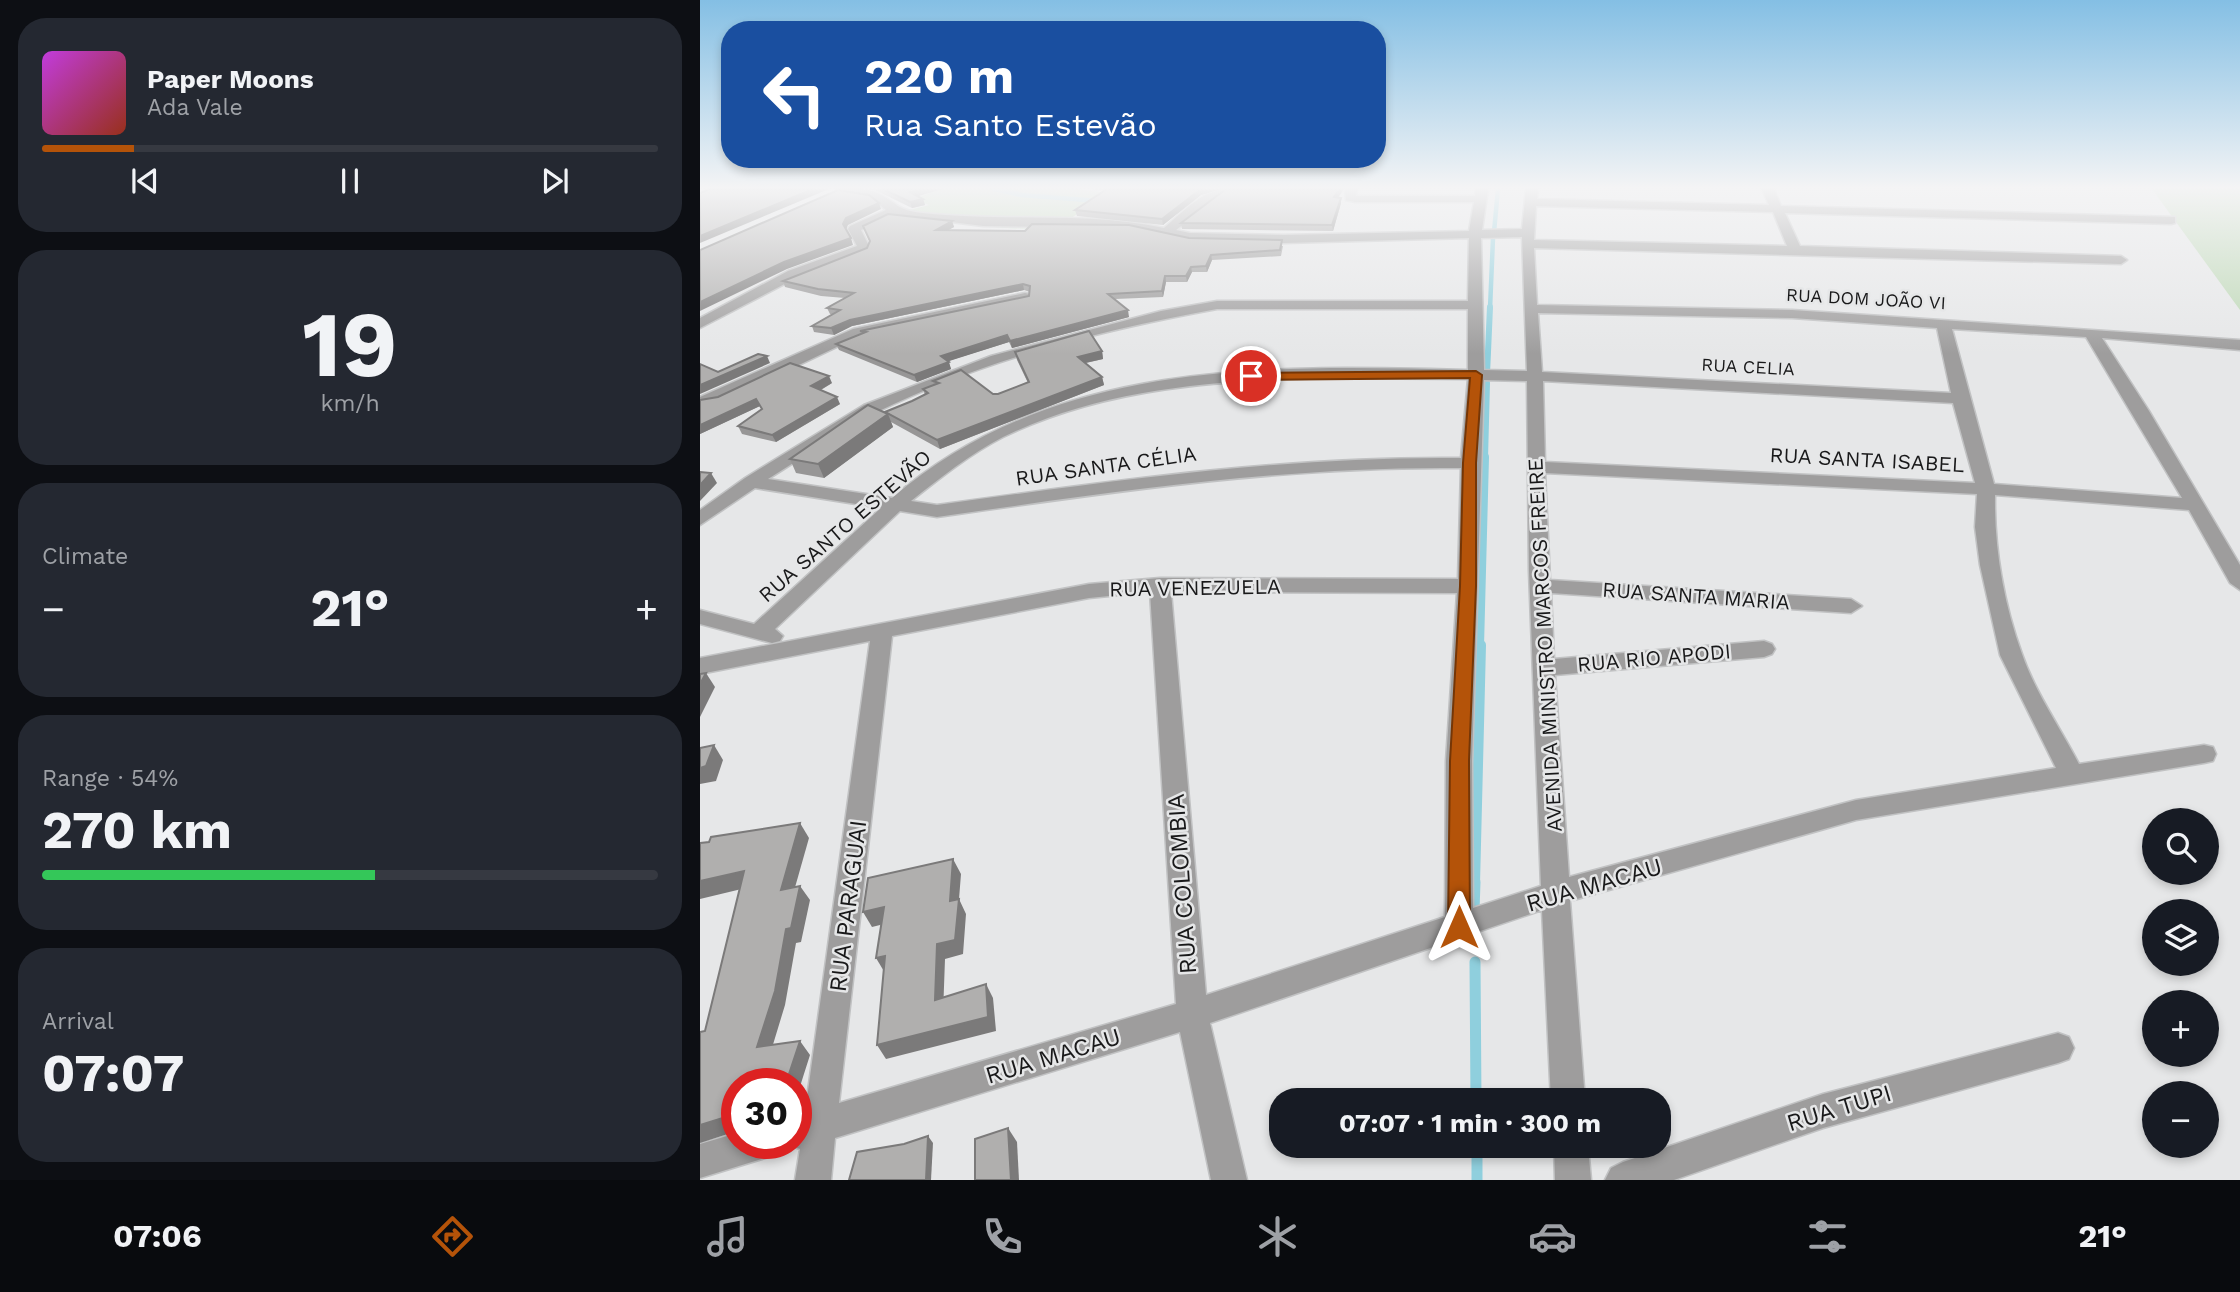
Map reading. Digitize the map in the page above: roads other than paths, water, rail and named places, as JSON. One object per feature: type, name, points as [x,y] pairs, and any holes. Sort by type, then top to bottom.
[{"type":"street","points":[[700,324],[793,274],[864,248],[862,244]]},
{"type":"street","points":[[1459,927],[1459,761],[1468,586],[1469,463],[1476,375],[1476,305],[1481,244]]},
{"type":"street","name":"AVENIDA MINISTRO MARCOS FREIRE","points":[[1527,244],[1535,375],[1540,586],[1568,1088]]},
{"type":"street","points":[[1653,244],[2121,260]]},
{"type":"street","points":[[1792,244],[1796,251]]},
{"type":"street","points":[[704,402],[865,329],[1025,297]]},
{"type":"street","points":[[700,519],[751,482],[844,424],[896,396],[996,359],[1161,316],[1242,303],[1476,305]]},
{"type":"street","name":"RUA DOM JOÃO VI","points":[[1530,309],[1792,314],[2091,332],[2240,345]]},
{"type":"street","points":[[1943,322],[1960,398],[1986,489],[1985,527],[1990,565],[2011,655],[2072,775]]},
{"type":"street","points":[[2091,332],[2240,583]]},
{"type":"street","name":"RUA SANTO ESTEVÃO","points":[[760,631],[898,504],[956,459],[1012,426],[1142,388],[1251,376],[1535,375]]},
{"type":"street","name":"RUA CELIA","points":[[1535,375],[1960,398]]},
{"type":"street","name":"RUA SANTA CÉLIA","points":[[751,482],[937,511],[974,508],[1105,485],[1193,476],[1383,462],[1469,463]]},
{"type":"street","name":"RUA SANTA ISABEL","points":[[1536,467],[1986,489],[2195,505]]},
{"type":"street","name":"RUA VENEZUELA","points":[[700,666],[1089,591],[1160,584],[1468,586]]},
{"type":"street","name":"RUA COLOMBIA","points":[[1160,584],[1192,1014],[1229,1180]]},
{"type":"street","name":"RUA SANTA MARIA","points":[[1540,586],[1852,606]]},
{"type":"street","points":[[700,617],[760,631],[801,647]]},
{"type":"street","name":"RUA PARAGUAI","points":[[812,1103],[882,631]]},
{"type":"street","name":"RUA RIO APODI","points":[[1545,668],[1763,649]]},
{"type":"street","name":"RUA MACAU","points":[[812,1129],[1192,1014],[1556,893],[1856,810],[2204,754]]},
{"type":"street","name":"RUA TUPI","points":[[1623,1180],[1823,1111],[2059,1048]]},
{"type":"street","points":[[700,1161],[721,1155]]},
{"type":"street","points":[[1572,1158],[1573,1180]]},
{"type":"street","name":"RUA PARAGUAI","points":[[811,1159],[813,1180]]},
{"type":"waterway","points":[[1490,309],[1493,244]]},
{"type":"waterway","points":[[1487,374],[1490,307]]},
{"type":"waterway","points":[[1485,459],[1487,383]]},
{"type":"waterway","points":[[1480,647],[1485,457]]},
{"type":"waterway","points":[[1475,884],[1481,645]]},
{"type":"waterway","points":[[1474,911],[1475,882]]},
{"type":"waterway","points":[[1475,962],[1476,1088]]},
{"type":"waterway","points":[[1477,1158],[1477,1180]]}]
